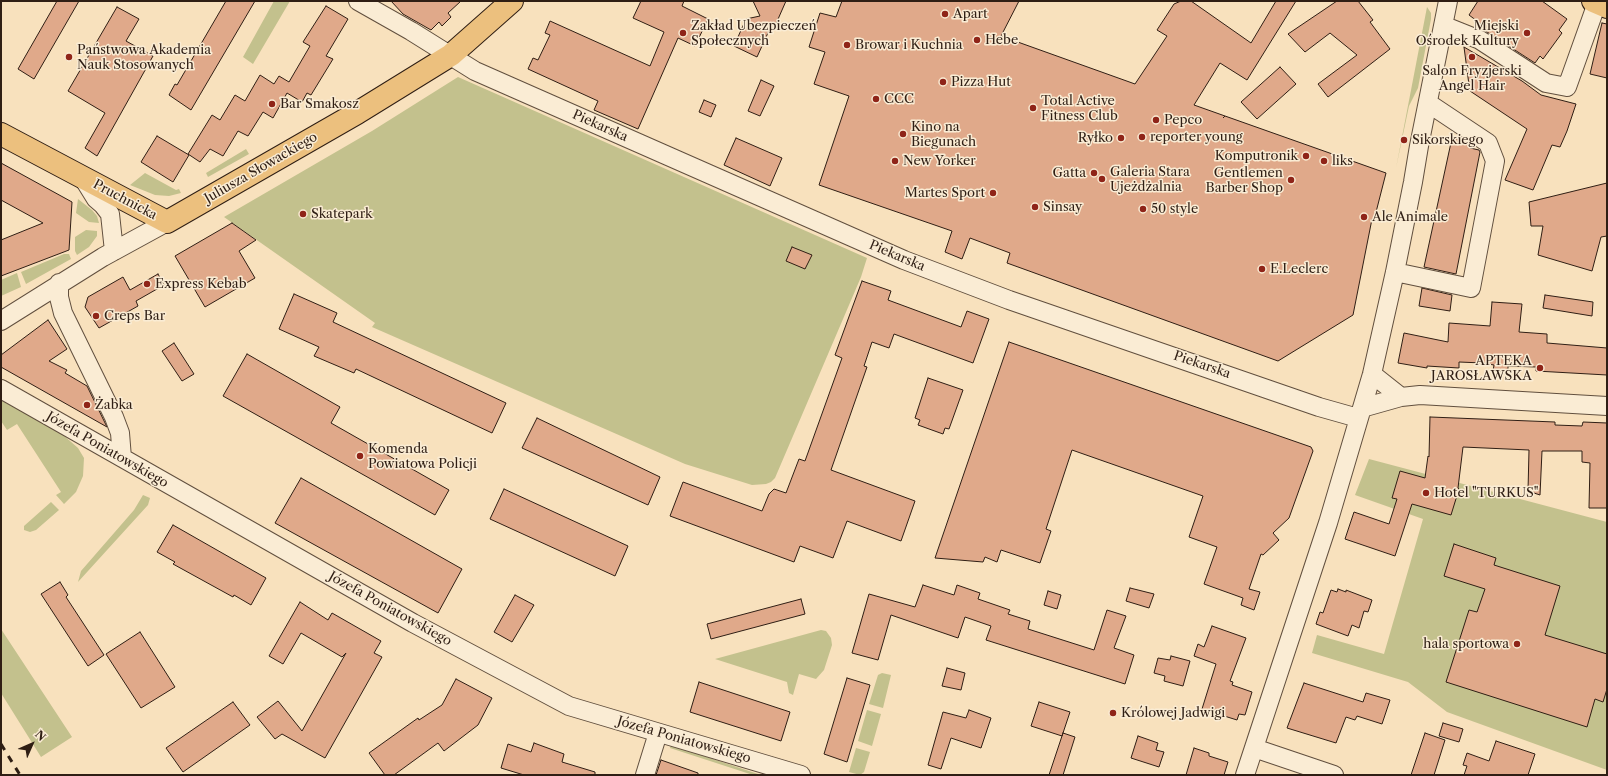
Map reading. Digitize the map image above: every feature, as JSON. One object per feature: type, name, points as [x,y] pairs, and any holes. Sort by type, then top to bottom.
[{"type":"main road","name":"Juliusza Słowackiego","points":[[167,222],[350,117],[451,55],[512,1]]},
{"type":"main road","name":"Pruchnicka","points":[[1,134],[167,222]]},
{"type":"street","name":"Piekarska","points":[[358,1],[451,55],[475,71],[904,260],[1009,300],[1196,363],[1319,407],[1360,413]]},
{"type":"street","points":[[1245,775],[1328,523],[1372,374],[1395,272],[1428,103],[1445,26],[1448,1]]},
{"type":"street","points":[[1445,26],[1480,40],[1546,83],[1568,87],[1599,4]]},
{"type":"street","points":[[1395,272],[1471,288],[1473,281],[1496,161],[1488,143],[1428,103]]},
{"type":"street","name":"Pruchnicka","points":[[83,178],[96,199],[103,204],[110,214],[114,251]]},
{"type":"street","name":"Juliusza Słowackiego","points":[[1,321],[114,251],[167,222]]},
{"type":"street","points":[[59,284],[59,297],[63,312],[108,403],[120,433],[122,458]]},
{"type":"street","points":[[1372,374],[1401,397]]},
{"type":"street","name":"Józefa Poniatowskiego","points":[[1,390],[413,623],[569,706],[658,732],[779,772],[802,775]]},
{"type":"street","points":[[1360,413],[1401,397],[1420,395],[1607,406]]},
{"type":"street","points":[[645,775],[658,732]]},
{"type":"street","points":[[1254,748],[1334,775]]},
{"type":"shaded area","points":[[274,1],[290,1],[253,64],[243,57]]},
{"type":"shaded area","points":[[1427,7],[1431,13],[1431,19],[1418,88],[1409,106],[1396,168]]},
{"type":"shaded area","points":[[458,77],[867,258],[861,277],[775,478],[771,482],[752,485],[685,464],[372,327],[375,323],[224,217],[372,131]]},
{"type":"shaded area","points":[[246,149],[249,154],[208,177],[206,173]]},
{"type":"shaded area","points":[[145,173],[176,190],[179,189],[181,193],[169,196],[155,195],[130,185]]},
{"type":"shaded area","points":[[78,199],[92,210],[97,216],[99,223],[89,222],[76,213]]},
{"type":"shaded area","points":[[86,230],[97,231],[97,236],[89,247],[77,255],[75,251],[75,237]]},
{"type":"shaded area","points":[[64,254],[69,254],[71,259],[26,284],[21,272]]},
{"type":"shaded area","points":[[17,273],[21,287],[1,296],[1,280]]},
{"type":"shaded area","points":[[1,400],[62,434],[78,448],[84,458],[83,476],[76,492],[64,504],[56,495],[61,492],[17,424],[7,430],[1,421]]},
{"type":"shaded area","points":[[1369,459],[1607,522],[1607,770],[1447,712],[1408,682],[1312,653],[1317,635],[1384,654],[1423,519],[1355,495]]},
{"type":"shaded area","points":[[143,495],[150,498],[148,505],[78,582],[81,571],[134,510]]},
{"type":"shaded area","points":[[51,502],[59,510],[36,530],[30,532],[24,530],[24,526]]},
{"type":"shaded area","points":[[1,629],[72,737],[41,757],[1,693]]},
{"type":"shaded area","points":[[821,630],[826,631],[831,638],[832,645],[824,670],[816,679],[799,674],[793,695],[789,693],[787,682],[715,659]]},
{"type":"shaded area","points":[[882,673],[891,675],[883,708],[869,704],[878,675]]},
{"type":"shaded area","points":[[867,710],[881,714],[872,746],[858,741]]},
{"type":"shaded area","points":[[671,745],[761,775],[753,775],[670,748]]},
{"type":"shaded area","points":[[856,748],[870,752],[864,772],[860,775],[849,772]]},
{"type":"building","points":[[57,1],[79,1],[34,79],[18,69]]},
{"type":"building","points":[[226,1],[255,1],[191,110],[169,95],[175,84],[177,85]]},
{"type":"building","points":[[391,1],[461,1],[448,13],[451,17],[442,26],[439,22],[431,30],[403,14]]},
{"type":"building","points":[[641,1],[684,1],[682,6],[708,19],[695,46],[678,38],[638,129],[594,110],[598,101],[528,69],[533,58],[538,60],[550,35],[545,33],[550,21],[650,66],[664,32],[633,18]]},
{"type":"building","points":[[753,1],[786,1],[775,26],[772,24],[757,57],[734,46],[746,19],[760,16]]},
{"type":"building","name":"Galeria Stara Ujeżdżalnia","points":[[842,1],[1019,1],[1001,36],[1135,84],[1167,36],[1157,30],[1174,4],[1181,1],[1191,1],[1251,43],[1276,1],[1296,1],[1247,80],[1220,63],[1194,105],[1386,173],[1374,220],[1372,219],[1353,315],[1278,361],[1007,263],[1010,253],[970,238],[962,259],[945,252],[952,231],[819,185],[849,96],[814,84],[825,52],[809,47],[820,13],[836,17]]},
{"type":"building","points":[[1337,1],[1358,1],[1373,20],[1370,22],[1390,49],[1328,97],[1318,84],[1357,55],[1330,33],[1305,52],[1288,34]]},
{"type":"building","name":"Miejski Ośrodek Kultury","points":[[1478,1],[1542,1],[1567,19],[1559,30],[1562,33],[1543,59],[1540,56],[1535,63],[1479,26],[1481,24],[1469,15]]},
{"type":"building","points":[[326,6],[348,19],[326,56],[333,59],[311,95],[307,93],[302,102],[287,93],[273,118],[263,112],[248,136],[238,131],[223,156],[210,149],[200,162],[188,154],[212,115],[220,120],[235,95],[245,101],[260,75],[274,84],[279,76],[289,82],[310,46],[303,42]]},
{"type":"building","points":[[117,7],[139,19],[126,41],[153,56],[97,156],[85,148],[105,113],[68,91]]},
{"type":"building","points":[[1602,23],[1607,24],[1607,78],[1590,74]]},
{"type":"building","points":[[1464,47],[1522,81],[1541,95],[1576,104],[1560,147],[1552,145],[1533,190],[1505,180],[1527,129],[1470,91],[1473,86],[1469,85]]},
{"type":"building","points":[[1280,67],[1296,84],[1257,119],[1241,102]]},
{"type":"building","points":[[761,80],[774,86],[760,116],[748,111]]},
{"type":"building","points":[[704,100],[716,105],[711,117],[699,112]]},
{"type":"building","points":[[157,136],[189,155],[173,182],[141,162]]},
{"type":"building","points":[[736,138],[782,158],[770,186],[724,165]]},
{"type":"building","points":[[1452,138],[1465,140],[1470,144],[1470,148],[1479,150],[1480,152],[1456,274],[1424,267]]},
{"type":"building","points":[[1,163],[72,202],[69,250],[1,276],[1,240],[43,223],[1,200]]},
{"type":"building","points":[[1607,183],[1607,236],[1601,237],[1592,271],[1538,255],[1543,226],[1531,226],[1529,202]]},
{"type":"building","points":[[232,223],[256,240],[239,251],[255,278],[205,307],[175,256]]},
{"type":"building","points":[[792,247],[812,255],[805,269],[786,261]]},
{"type":"building","points":[[158,274],[164,285],[136,301],[138,306],[99,328],[85,307],[88,297],[123,277],[130,290]]},
{"type":"building","points":[[862,281],[891,291],[888,300],[961,327],[967,311],[989,319],[973,363],[894,334],[889,348],[872,342],[864,366],[867,367],[831,470],[915,501],[901,541],[847,521],[833,558],[800,546],[794,562],[670,516],[683,482],[762,511],[769,494],[774,489],[786,493],[799,459],[805,461],[842,358],[835,355]]},
{"type":"building","points":[[1422,288],[1452,295],[1450,311],[1419,306]]},
{"type":"building","points":[[294,294],[337,313],[333,322],[506,403],[492,433],[356,369],[354,373],[314,356],[319,347],[279,329]]},
{"type":"building","points":[[1545,295],[1593,302],[1592,316],[1543,308]]},
{"type":"building","points":[[1492,302],[1522,304],[1519,332],[1547,334],[1547,343],[1607,348],[1607,375],[1536,371],[1536,367],[1508,366],[1508,372],[1493,371],[1494,365],[1483,363],[1459,362],[1459,368],[1427,366],[1427,368],[1398,363],[1404,333],[1448,342],[1449,323],[1490,326]]},
{"type":"building","points":[[48,320],[67,349],[49,361],[67,370],[65,373],[87,386],[107,427],[1,367],[1,355]]},
{"type":"building","points":[[1009,342],[1311,447],[1313,451],[1289,518],[1273,533],[1279,540],[1263,555],[1261,554],[1249,589],[1260,592],[1254,610],[1241,605],[1243,598],[1204,584],[1217,547],[1189,537],[1203,496],[1072,450],[1046,529],[1051,531],[1040,563],[1001,550],[997,562],[985,557],[983,562],[935,558]]},
{"type":"building","points":[[174,343],[194,374],[182,381],[162,351]]},
{"type":"building","name":"Komenda Powiatowa Policji","points":[[247,354],[340,407],[331,423],[449,490],[435,515],[223,396]]},
{"type":"building","points":[[928,378],[963,390],[949,429],[945,428],[943,434],[918,425],[920,420],[915,418]]},
{"type":"building","points":[[1430,417],[1555,422],[1555,425],[1582,426],[1583,422],[1607,423],[1607,508],[1589,508],[1590,463],[1582,462],[1582,451],[1542,451],[1540,495],[1528,491],[1529,450],[1463,447],[1459,489],[1451,515],[1412,504],[1395,556],[1345,539],[1354,512],[1389,524],[1397,499],[1392,498],[1400,471],[1425,478],[1428,456],[1429,457]]},
{"type":"building","points":[[537,418],[660,477],[648,505],[522,448]]},
{"type":"building","points":[[301,478],[462,569],[438,613],[275,523]]},
{"type":"building","points":[[504,489],[628,546],[615,576],[490,519]]},
{"type":"building","points":[[173,525],[266,578],[251,605],[234,595],[233,597],[173,564],[175,562],[157,552]]},
{"type":"building","name":"hala sportowa","points":[[1454,544],[1496,558],[1494,565],[1560,586],[1545,635],[1607,654],[1607,689],[1603,702],[1595,699],[1587,727],[1446,682],[1469,610],[1477,612],[1485,589],[1444,576]]},
{"type":"building","points":[[60,582],[68,595],[66,597],[104,655],[88,666],[41,594]]},
{"type":"building","points":[[923,585],[954,595],[957,585],[980,593],[978,599],[1010,610],[1008,614],[1030,621],[1028,629],[1094,650],[1107,610],[1126,616],[1114,648],[1134,655],[1125,684],[986,640],[991,626],[965,617],[958,638],[891,615],[878,660],[852,653],[869,594],[915,607]]},
{"type":"building","points":[[1130,588],[1154,594],[1149,608],[1126,601]]},
{"type":"building","points":[[1338,589],[1346,592],[1346,590],[1372,600],[1368,612],[1364,611],[1359,628],[1352,625],[1348,636],[1316,624],[1320,612],[1323,613],[1331,590],[1337,592]]},
{"type":"building","points":[[1048,591],[1061,595],[1057,609],[1044,605]]},
{"type":"building","points":[[515,595],[534,605],[512,642],[494,632]]},
{"type":"building","points":[[801,599],[805,614],[711,639],[707,624]]},
{"type":"building","points":[[300,602],[328,620],[332,613],[381,641],[374,653],[382,657],[325,758],[282,734],[275,739],[257,717],[278,701],[302,731],[346,653],[342,657],[301,633],[283,664],[269,656]]},
{"type":"building","points":[[1212,626],[1246,638],[1230,681],[1233,682],[1232,685],[1252,692],[1245,715],[1239,714],[1237,720],[1202,709],[1216,664],[1194,656],[1198,644],[1204,647]]},
{"type":"building","points":[[140,632],[175,687],[141,708],[106,654]]},
{"type":"building","points":[[1171,656],[1190,661],[1183,686],[1164,681],[1165,676],[1154,673],[1158,658],[1170,660]]},
{"type":"building","points":[[947,668],[965,673],[961,690],[942,686]]},
{"type":"building","points":[[847,678],[870,685],[847,762],[824,754]]},
{"type":"building","points":[[456,679],[492,698],[478,725],[444,751],[438,743],[394,775],[385,775],[369,753],[418,718],[419,720],[442,705]]},
{"type":"building","points":[[699,682],[790,712],[781,741],[690,712]]},
{"type":"building","points":[[1304,683],[1363,702],[1366,693],[1390,700],[1382,724],[1357,716],[1355,720],[1346,717],[1336,743],[1287,728]]},
{"type":"building","points":[[233,702],[250,725],[183,772],[166,748]]},
{"type":"building","points":[[1039,702],[1070,712],[1062,736],[1031,726]]},
{"type":"building","points":[[969,710],[991,718],[981,748],[951,738],[941,769],[928,765],[943,712],[966,718]]},
{"type":"building","points":[[1443,723],[1463,729],[1459,742],[1439,736]]},
{"type":"building","points":[[1063,733],[1075,737],[1063,775],[1049,775]]},
{"type":"building","points":[[1425,733],[1445,740],[1434,775],[1411,775]]},
{"type":"building","points":[[1138,736],[1158,743],[1156,750],[1164,752],[1159,767],[1131,758]]},
{"type":"building","points":[[1496,741],[1535,754],[1528,775],[1464,775],[1467,766],[1463,765],[1467,753],[1489,761]]},
{"type":"building","points":[[534,743],[564,754],[562,762],[595,772],[595,775],[524,775],[501,768],[508,744],[531,752]]},
{"type":"building","points":[[1194,748],[1209,753],[1209,756],[1228,762],[1224,775],[1186,775]]},
{"type":"building","points":[[661,760],[698,773],[698,775],[656,775]]},
{"type":"railway","points":[[1,744],[20,775]]},
{"type":"place","name":"Apart","points":[[945,14]]},
{"type":"place","name":"Zakład Ubezpieczeń Społecznych","points":[[683,33]]},
{"type":"place","name":"Miejski Ośrodek Kultury","points":[[1527,33]]},
{"type":"place","name":"Hebe","points":[[977,40]]},
{"type":"place","name":"Browar i Kuchnia","points":[[847,45]]},
{"type":"place","name":"Państwowa Akademia Nauk Stosowanych","points":[[69,57]]},
{"type":"place","name":"Salon Fryzjerski Angel Hair","points":[[1472,57]]},
{"type":"place","name":"Pizza Hut","points":[[943,82]]},
{"type":"place","name":"CCC","points":[[876,99]]},
{"type":"place","name":"Bar Smakosz","points":[[272,104]]},
{"type":"place","name":"Total Active Fitness Club","points":[[1033,108]]},
{"type":"place","name":"Pepco","points":[[1156,120]]},
{"type":"place","name":"Kino na Biegunach","points":[[903,134]]},
{"type":"place","name":"reporter young","points":[[1142,137]]},
{"type":"place","name":"Ryłko","points":[[1121,138]]},
{"type":"place","name":"Sikorskiego","points":[[1404,140]]},
{"type":"place","name":"Komputronik","points":[[1306,156]]},
{"type":"place","name":"New Yorker","points":[[895,161]]},
{"type":"place","name":"liks","points":[[1324,161]]},
{"type":"place","name":"Gatta","points":[[1094,173]]},
{"type":"place","name":"Galeria Stara Ujeżdżalnia","points":[[1102,179]]},
{"type":"place","name":"Gentlemen Barber Shop","points":[[1291,180]]},
{"type":"place","name":"Martes Sport","points":[[993,193]]},
{"type":"place","name":"Sinsay","points":[[1035,207]]},
{"type":"place","name":"50 style","points":[[1143,209]]},
{"type":"place","name":"Skatepark","points":[[303,214]]},
{"type":"place","name":"Ale Animale","points":[[1364,217]]},
{"type":"place","name":"E.Leclerc","points":[[1262,269]]},
{"type":"place","name":"Express Kebab","points":[[147,284]]},
{"type":"place","name":"Creps Bar","points":[[96,316]]},
{"type":"place","name":"APTEKA JAROSŁAWSKA","points":[[1540,368]]},
{"type":"place","name":"Żabka","points":[[87,405]]},
{"type":"place","name":"Komenda Powiatowa Policji","points":[[360,456]]},
{"type":"place","name":"Hotel \"TURKUS\"","points":[[1426,493]]},
{"type":"place","name":"hala sportowa","points":[[1517,644]]},
{"type":"place","name":"Królowej Jadwigi","points":[[1113,713]]}]
